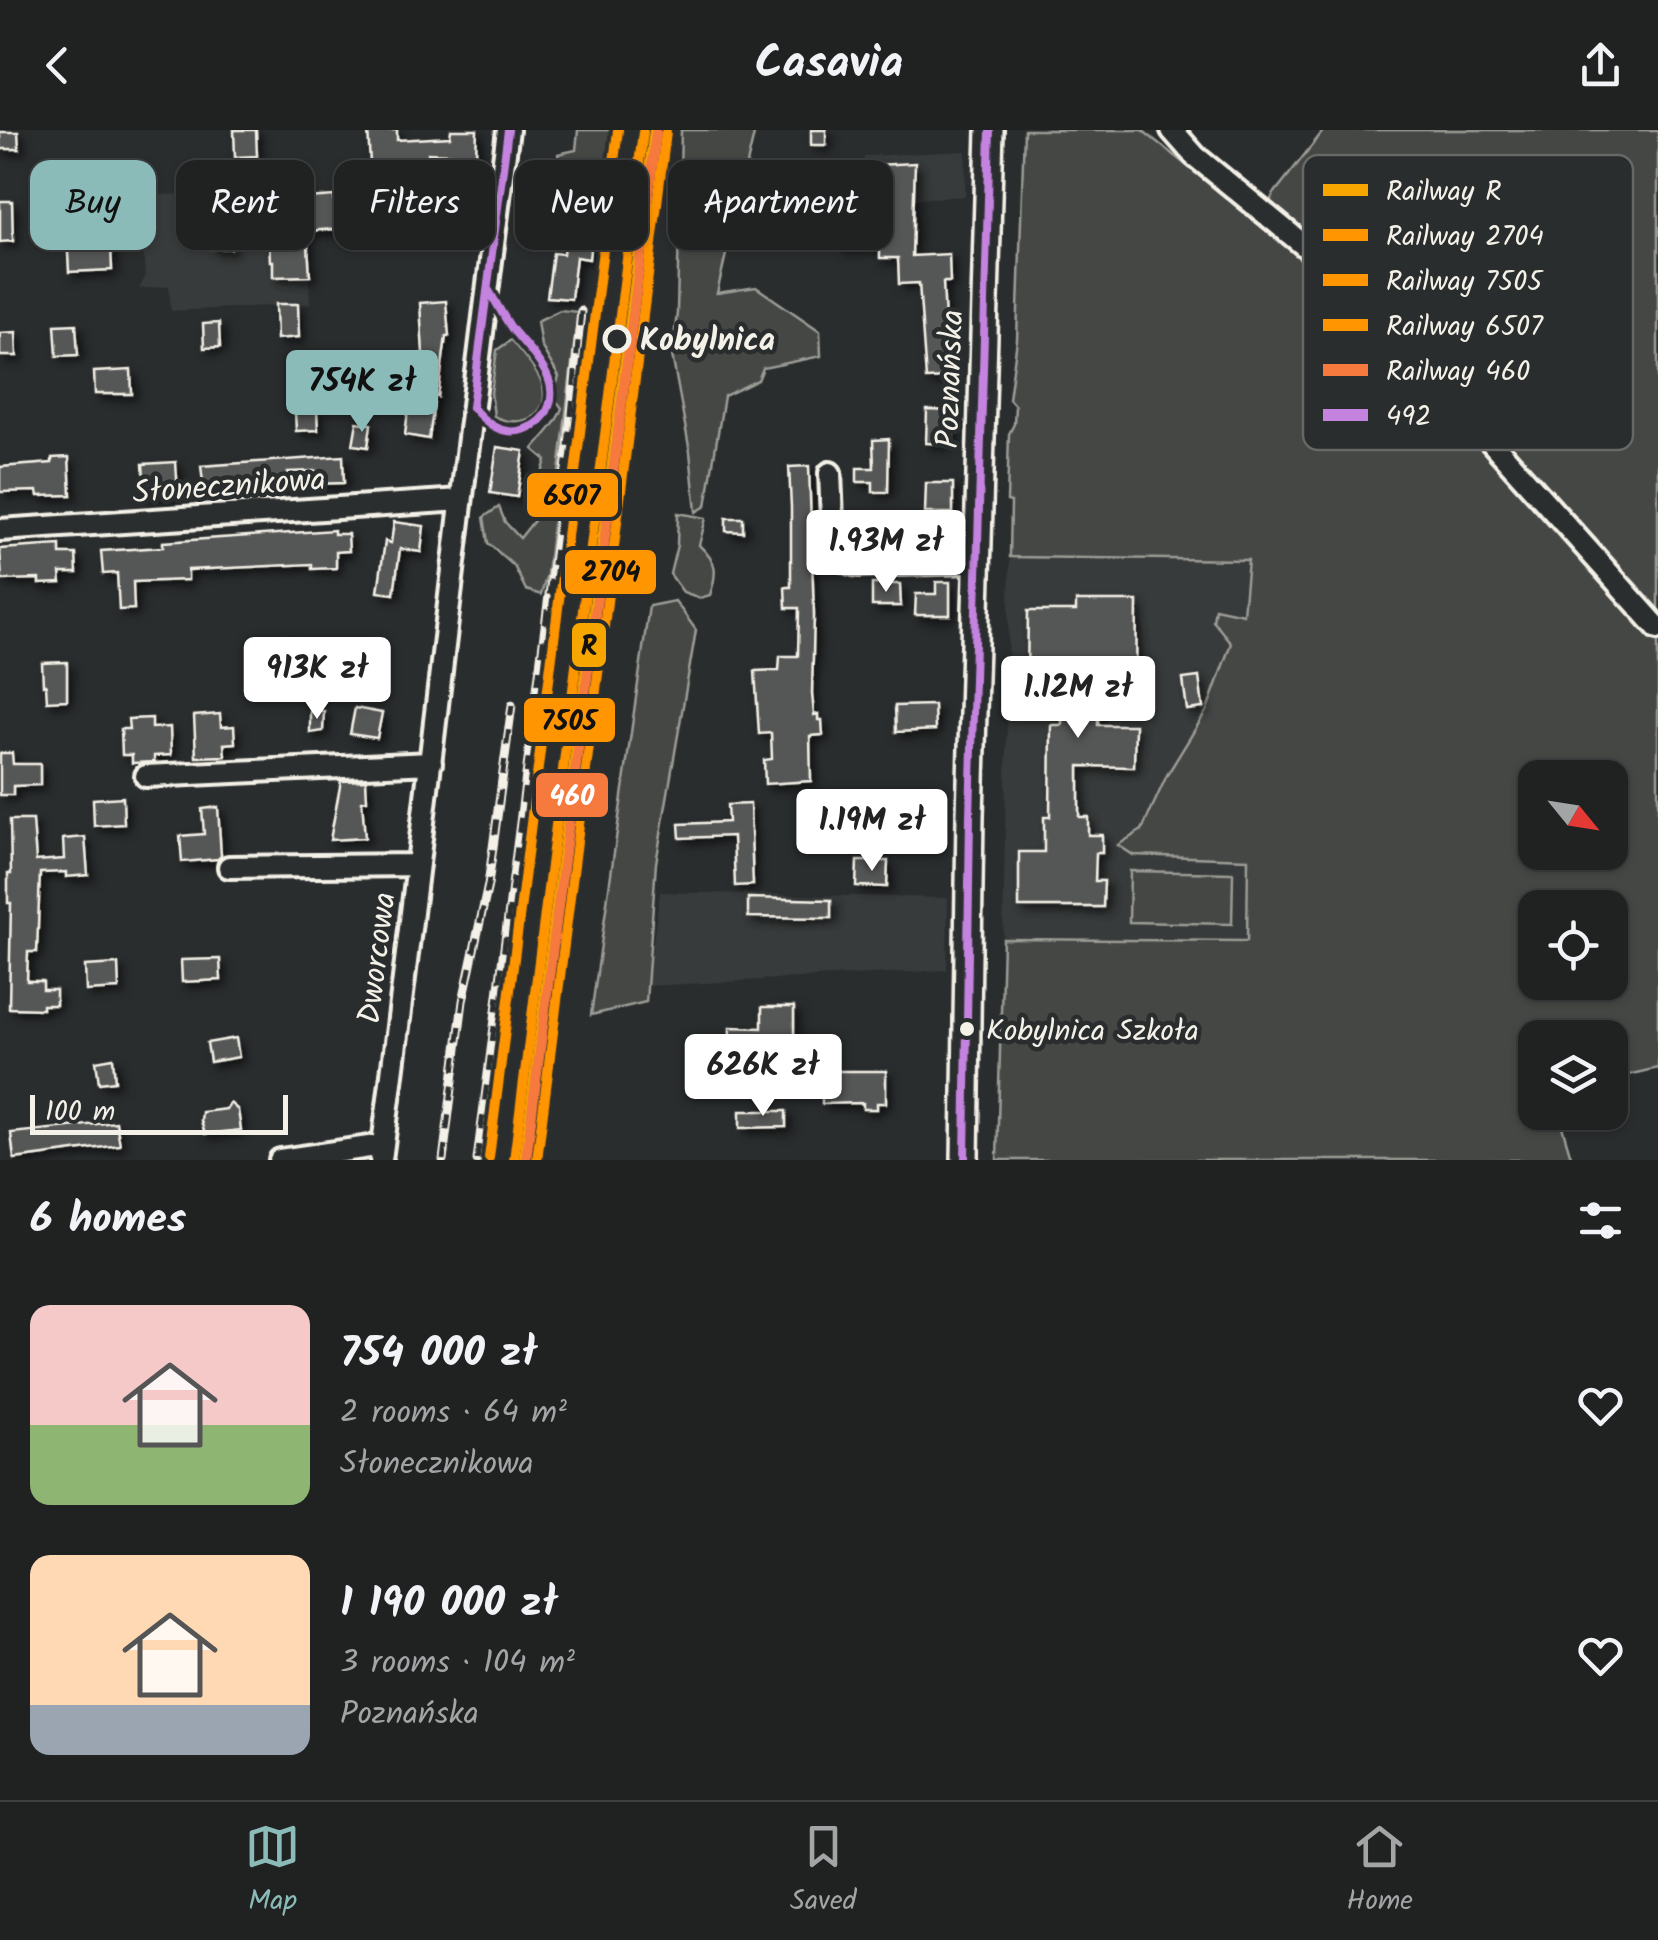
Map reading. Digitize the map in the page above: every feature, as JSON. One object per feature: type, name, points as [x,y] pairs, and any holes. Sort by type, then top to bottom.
[{"type":"main road","name":"Poznańska","points":[[965,1160],[988,133]]},
{"type":"street","name":"Dworcowa","points":[[382,1152],[508,130]]},
{"type":"street","points":[[1172,130],[1195,156],[1303,245]]},
{"type":"street","points":[[1499,450],[1658,628]]},
{"type":"street","points":[[830,473],[833,543],[841,560],[858,565],[976,562]]},
{"type":"street","name":"Słonecznikowa","points":[[0,530],[462,500]]},
{"type":"street","points":[[146,776],[432,763]]},
{"type":"street","points":[[229,867],[418,864]]},
{"type":"street","points":[[280,1160],[382,1152]]},
{"type":"shaded area","points":[[578,130],[616,130],[612,160],[559,160],[558,154],[576,150]]},
{"type":"shaded area","points":[[681,130],[755,130],[748,160],[680,160]]},
{"type":"shaded area","points":[[1024,130],[1142,130],[1260,224],[1273,195],[1303,157],[1303,450],[1633,450],[1633,155],[1304,155],[1324,130],[1658,130],[1658,1068],[1628,1075],[1628,1020],[1518,1020],[1518,1130],[1563,1130],[1572,1160],[997,1160],[1003,939],[1247,941],[1248,859],[1133,855],[1118,845],[1142,830],[1167,775],[1207,710],[1231,643],[1213,621],[1215,608],[1243,614],[1248,560],[1010,557],[1009,434],[1015,406],[1009,399],[1017,340]]},
{"type":"shaded area","points":[[966,151],[965,196],[893,200],[893,160],[864,160],[864,156]]},
{"type":"shaded area","points":[[176,194],[176,250],[308,250],[310,304],[171,311],[169,286],[139,289],[145,277],[143,250],[156,250],[156,195]]},
{"type":"shaded area","points":[[678,250],[727,250],[717,293],[756,287],[820,331],[821,356],[763,368],[758,380],[724,396],[706,506],[696,512],[690,452],[672,355]]},
{"type":"shaded area","points":[[560,310],[578,312],[547,574],[541,595],[526,590],[514,566],[488,543],[484,517],[499,507],[505,522],[520,538],[536,518],[537,490],[546,460],[533,449],[562,408],[553,396],[559,377],[541,346],[537,321]]},
{"type":"shaded area","points":[[511,340],[543,387],[542,406],[521,421],[494,416],[491,393],[497,350]]},
{"type":"shaded area","points":[[678,513],[706,518],[699,545],[714,567],[710,595],[700,598],[683,592],[670,574],[677,545]]},
{"type":"shaded area","points":[[1010,557],[1253,560],[1247,942],[1003,939]]},
{"type":"shaded area","points":[[675,601],[696,630],[656,863],[646,1002],[591,1015],[649,606]]},
{"type":"shaded area","points":[[1130,871],[1233,873],[1232,924],[1129,922]]},
{"type":"shaded area","points":[[660,892],[948,898],[947,970],[647,986]]},
{"type":"building","points":[[234,130],[256,130],[257,156],[235,157]]},
{"type":"building","points":[[368,130],[397,130],[397,140],[450,137],[451,130],[477,130],[476,155],[428,153],[428,160],[370,160]]},
{"type":"building","points":[[811,130],[826,130],[826,145],[811,145]]},
{"type":"building","points":[[0,132],[18,132],[19,149],[0,149]]},
{"type":"building","points":[[915,163],[912,256],[949,254],[950,282],[943,282],[948,378],[926,379],[919,283],[899,284],[898,258],[880,258],[880,250],[893,250],[893,164]]},
{"type":"building","points":[[334,196],[334,229],[314,231],[314,197]]},
{"type":"building","points":[[0,201],[12,201],[13,241],[0,242]]},
{"type":"building","points":[[68,250],[111,250],[112,270],[69,272]]},
{"type":"building","points":[[269,250],[308,250],[310,276],[273,277]]},
{"type":"building","points":[[563,250],[590,250],[589,259],[576,257],[571,299],[547,297],[553,253],[563,254]]},
{"type":"building","points":[[446,301],[449,336],[429,439],[405,435],[419,354],[423,354],[420,303]]},
{"type":"building","points":[[276,304],[298,304],[299,337],[277,339]]},
{"type":"building","points":[[219,323],[220,347],[204,348],[203,324]]},
{"type":"building","points":[[76,324],[78,355],[57,356],[55,325]]},
{"type":"building","points":[[16,332],[17,356],[0,356],[0,333]]},
{"type":"building","points":[[366,357],[385,360],[381,390],[363,388]]},
{"type":"building","points":[[131,370],[132,394],[95,394],[94,372]]},
{"type":"building","points":[[927,410],[954,411],[953,444],[926,443]]},
{"type":"building","points":[[317,411],[318,430],[296,431],[295,412]]},
{"type":"building","points":[[357,422],[371,424],[368,447],[353,445]]},
{"type":"building","points":[[889,439],[888,492],[873,492],[873,482],[857,482],[857,468],[874,468],[873,440]]},
{"type":"building","points":[[497,447],[524,451],[517,497],[490,493]]},
{"type":"building","points":[[343,456],[344,483],[316,484],[316,471],[288,472],[289,486],[204,491],[201,466]]},
{"type":"building","points":[[69,457],[71,495],[0,492],[0,467],[52,463],[52,458]]},
{"type":"building","points":[[176,462],[178,494],[145,496],[143,464]]},
{"type":"building","points":[[809,466],[814,615],[812,693],[814,715],[822,720],[823,735],[810,736],[811,781],[765,784],[764,760],[772,759],[771,733],[759,734],[755,671],[779,670],[780,656],[798,656],[799,608],[786,608],[785,587],[791,587],[789,467]]},
{"type":"building","points":[[926,483],[953,483],[953,513],[925,513]]},
{"type":"building","points":[[726,518],[743,518],[743,532],[726,531]]},
{"type":"building","points":[[394,522],[424,526],[421,552],[400,549],[394,594],[378,592],[385,541],[391,543]]},
{"type":"building","points":[[334,530],[334,534],[348,534],[349,551],[336,552],[336,568],[312,569],[312,564],[188,570],[188,580],[133,582],[134,609],[119,610],[117,573],[103,574],[101,551],[163,547],[163,542]]},
{"type":"building","points":[[60,545],[60,554],[76,554],[77,573],[60,573],[61,583],[2,580],[0,549]]},
{"type":"building","points":[[936,582],[950,582],[950,615],[915,615],[916,594],[936,594]]},
{"type":"building","points":[[872,584],[900,584],[901,606],[872,606]]},
{"type":"building","points":[[1076,601],[1137,601],[1136,682],[1110,682],[1110,695],[1098,695],[1098,725],[1135,725],[1134,767],[1079,766],[1079,817],[1088,817],[1088,835],[1102,835],[1102,853],[1096,853],[1095,881],[1104,881],[1103,907],[1019,907],[1019,852],[1044,852],[1044,817],[1050,817],[1051,725],[1062,725],[1062,681],[1027,681],[1028,611],[1076,611]]},
{"type":"building","points":[[286,636],[287,672],[257,673],[255,638]]},
{"type":"building","points":[[67,662],[67,700],[47,701],[42,663]]},
{"type":"building","points":[[1199,677],[1203,708],[1187,710],[1183,679]]},
{"type":"building","points":[[934,705],[935,730],[896,732],[895,706]]},
{"type":"building","points":[[355,708],[382,713],[377,738],[350,734]]},
{"type":"building","points":[[324,711],[323,731],[310,733],[310,712]]},
{"type":"building","points":[[220,714],[221,727],[234,726],[235,743],[224,744],[225,756],[196,757],[194,716]]},
{"type":"building","points":[[152,718],[152,728],[170,727],[171,755],[154,756],[154,762],[132,763],[132,755],[122,755],[121,729],[129,729],[128,719]]},
{"type":"building","points":[[0,753],[12,753],[13,764],[40,764],[40,785],[13,786],[13,795],[0,795]]},
{"type":"building","points":[[366,780],[367,800],[362,801],[365,838],[330,840],[341,781]]},
{"type":"building","points":[[123,797],[124,824],[94,826],[93,799]]},
{"type":"building","points":[[750,804],[753,885],[735,886],[733,836],[680,838],[679,824],[728,822],[727,805]]},
{"type":"building","points":[[218,807],[221,856],[182,862],[180,836],[204,834],[202,809]]},
{"type":"building","points":[[10,820],[33,820],[36,861],[64,859],[63,839],[85,837],[88,875],[40,873],[37,952],[28,952],[27,981],[43,981],[43,990],[56,990],[56,1005],[42,1005],[42,1009],[9,1008]]},
{"type":"building","points":[[857,861],[888,861],[887,887],[856,886]]},
{"type":"building","points":[[748,898],[831,900],[831,918],[748,917]]},
{"type":"building","points":[[220,959],[221,980],[182,982],[181,960]]},
{"type":"building","points":[[118,964],[119,989],[86,991],[85,966]]},
{"type":"building","points":[[762,1007],[794,1007],[794,1046],[802,1047],[802,1071],[729,1069],[730,1027],[762,1028]]},
{"type":"building","points":[[236,1038],[239,1057],[210,1062],[207,1043]]},
{"type":"building","points":[[113,1058],[115,1081],[99,1083],[96,1061]]},
{"type":"building","points":[[822,1071],[886,1071],[886,1103],[877,1103],[877,1109],[863,1109],[863,1103],[822,1104]]},
{"type":"building","points":[[230,1103],[238,1110],[241,1130],[205,1134],[202,1112],[226,1109]]},
{"type":"building","points":[[740,1111],[786,1111],[786,1127],[740,1128]]},
{"type":"building","points":[[116,1122],[120,1145],[14,1159],[11,1133]]},
{"type":"railway","points":[[477,1160],[568,446],[581,311]]},
{"type":"railway","points":[[443,1160],[463,1001],[488,885],[512,705]]},
{"type":"rail line","name":"6507","points":[[489,1158],[618,130]]},
{"type":"rail line","name":"R","points":[[524,1160],[654,130]]},
{"type":"rail line","name":"7505","points":[[514,1160],[643,132]]},
{"type":"rail line","name":"2704","points":[[537,1160],[666,132]]},
{"type":"rail line","name":"460","points":[[526,1160],[656,133]]},
{"type":"transit line","name":"492","points":[[472,407],[508,130]]},
{"type":"transit line","name":"492","points":[[965,1160],[970,816],[990,130]]},
{"type":"transit line","name":"492","points":[[472,407],[492,425],[511,431],[536,424],[550,404],[549,380],[544,369],[512,329],[488,289]]},
{"type":"place","name":"Kobylnica","points":[[617,339]]},
{"type":"place","name":"Kobylnica Szkoła","points":[[967,1029]]}]
